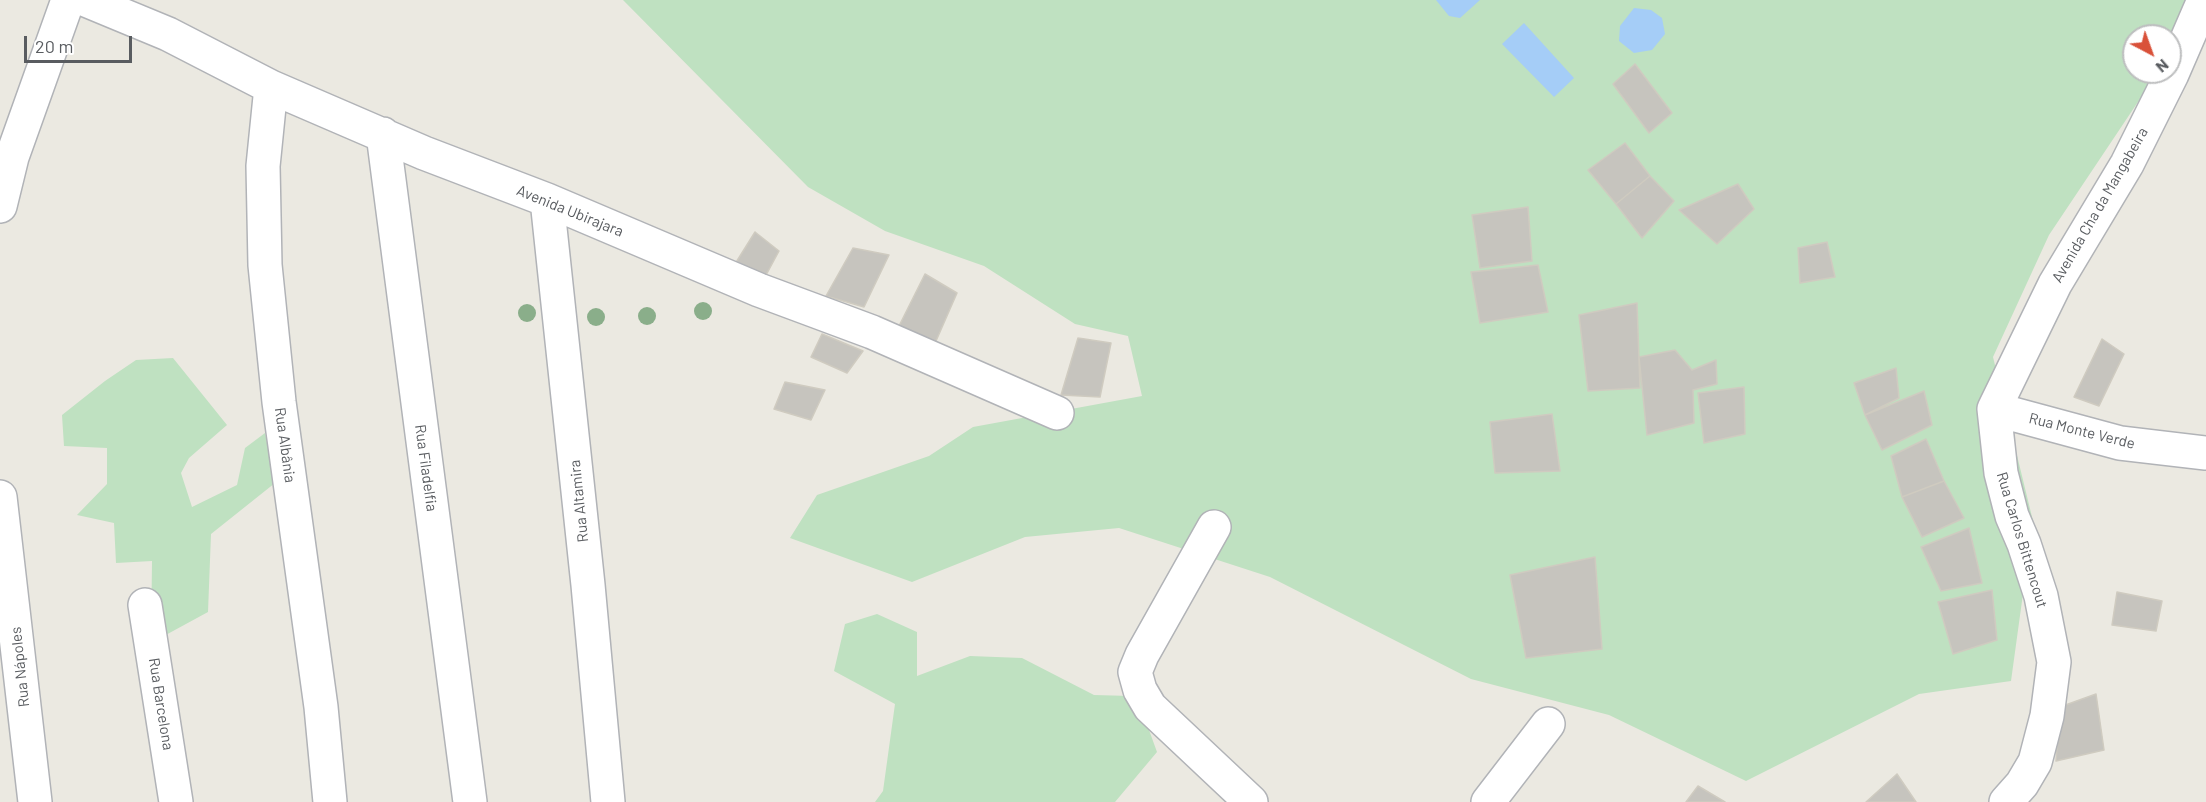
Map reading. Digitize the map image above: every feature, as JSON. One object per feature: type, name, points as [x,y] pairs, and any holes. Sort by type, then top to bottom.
[{"type":"street","points":[[0,206],[12,157],[68,0]]},
{"type":"street","name":"Avenida Ubirajara","points":[[86,0],[168,34],[271,87],[424,153],[547,200],[759,290],[872,332],[1058,412]]},
{"type":"street","name":"Avenida Cha da Mangabeira","points":[[1994,409],[2055,284],[2127,164],[2172,74],[2204,0]]},
{"type":"street","name":"Rua Albânia","points":[[271,87],[263,166],[265,265],[279,402],[321,707],[330,802]]},
{"type":"street","name":"Rua Filadelfia","points":[[383,134],[470,802]]},
{"type":"street","name":"Rua Altamira","points":[[547,200],[588,585],[608,802]]},
{"type":"street","name":"Rua Monte Verde","points":[[1994,409],[2120,443],[2206,453]]},
{"type":"street","name":"Rua Carlos Bittencout","points":[[1994,409],[2001,473],[2012,516],[2041,596],[2054,662],[2047,716],[2035,762],[2022,784],[2006,802]]},
{"type":"street","name":"Rua Nápoles","points":[[0,497],[35,802]]},
{"type":"street","points":[[1214,527],[1142,655],[1135,672],[1140,690],[1150,707],[1251,802]]},
{"type":"street","name":"Rua Barcelona","points":[[145,605],[176,802]]},
{"type":"street","points":[[1488,802],[1548,724]]},
{"type":"green space","points":[[623,0],[2201,0],[2182,33],[2182,24],[2122,24],[2122,84],[2150,84],[2049,235],[1993,357],[2033,521],[2011,681],[1919,694],[1746,781],[1609,715],[1471,679],[1270,577],[1119,528],[1025,537],[912,582],[790,538],[817,495],[929,456],[973,427],[1142,396],[1128,336],[1075,324],[984,266],[885,231],[808,187]]},
{"type":"green space","points":[[173,358],[227,425],[189,458],[181,473],[192,507],[237,485],[245,448],[265,433],[275,483],[211,534],[208,612],[151,643],[152,561],[116,563],[114,523],[77,515],[107,484],[107,448],[64,446],[62,415],[136,360]]},
{"type":"green space","points":[[877,614],[917,632],[917,676],[970,656],[1022,658],[1094,695],[1131,696],[1145,719],[1157,752],[1115,802],[875,802],[883,791],[895,704],[834,671],[845,624]]},
{"type":"water","points":[[1436,0],[1480,0],[1460,18],[1449,16]]},
{"type":"water","points":[[1634,8],[1651,10],[1662,18],[1665,34],[1652,50],[1634,53],[1619,41],[1620,26]]},
{"type":"water","points":[[1524,23],[1574,78],[1554,97],[1502,44]]},
{"type":"building","points":[[1635,64],[1672,113],[1649,133],[1613,84]]},
{"type":"building","points":[[1625,143],[1650,176],[1616,204],[1588,170]]},
{"type":"building","points":[[1650,176],[1674,201],[1642,238],[1616,204]]},
{"type":"building","points":[[1738,184],[1754,209],[1717,244],[1679,210]]},
{"type":"building","points":[[1528,207],[1532,261],[1480,268],[1472,215]]},
{"type":"building","points":[[755,232],[779,251],[765,277],[735,264]]},
{"type":"building","points":[[1827,242],[1835,277],[1800,283],[1798,248]]},
{"type":"building","points":[[853,248],[889,255],[864,307],[826,296]]},
{"type":"building","points":[[1538,265],[1548,312],[1480,323],[1471,272]]},
{"type":"building","points":[[925,274],[957,293],[936,341],[899,326]]},
{"type":"building","points":[[1637,303],[1640,388],[1588,391],[1579,315]]},
{"type":"building","points":[[822,334],[863,351],[847,373],[811,357]]},
{"type":"building","points":[[1078,338],[1111,343],[1100,397],[1061,395]]},
{"type":"building","points":[[2102,339],[2124,354],[2099,406],[2074,397]]},
{"type":"building","points":[[1675,350],[1692,370],[1716,360],[1717,384],[1693,390],[1694,423],[1647,435],[1639,357]]},
{"type":"building","points":[[1896,368],[1899,398],[1865,415],[1854,383]]},
{"type":"building","points":[[785,382],[825,390],[811,420],[774,409]]},
{"type":"building","points":[[1744,387],[1745,434],[1704,443],[1698,393]]},
{"type":"building","points":[[1924,391],[1932,425],[1882,450],[1865,415]]},
{"type":"building","points":[[1552,414],[1560,471],[1495,473],[1490,422]]},
{"type":"building","points":[[1926,439],[1944,481],[1902,497],[1891,456]]},
{"type":"building","points":[[1944,481],[1964,518],[1922,537],[1902,497]]},
{"type":"building","points":[[1969,528],[1982,583],[1941,591],[1921,547]]},
{"type":"building","points":[[1595,557],[1602,649],[1526,658],[1510,575]]},
{"type":"building","points":[[1992,590],[1997,640],[1953,654],[1938,602]]},
{"type":"building","points":[[2117,592],[2162,601],[2156,631],[2112,625]]},
{"type":"building","points":[[2096,694],[2104,750],[2056,761],[2060,707]]},
{"type":"building","points":[[1897,774],[1916,802],[1866,802]]},
{"type":"building","points":[[1698,786],[1725,802],[1686,802]]}]
